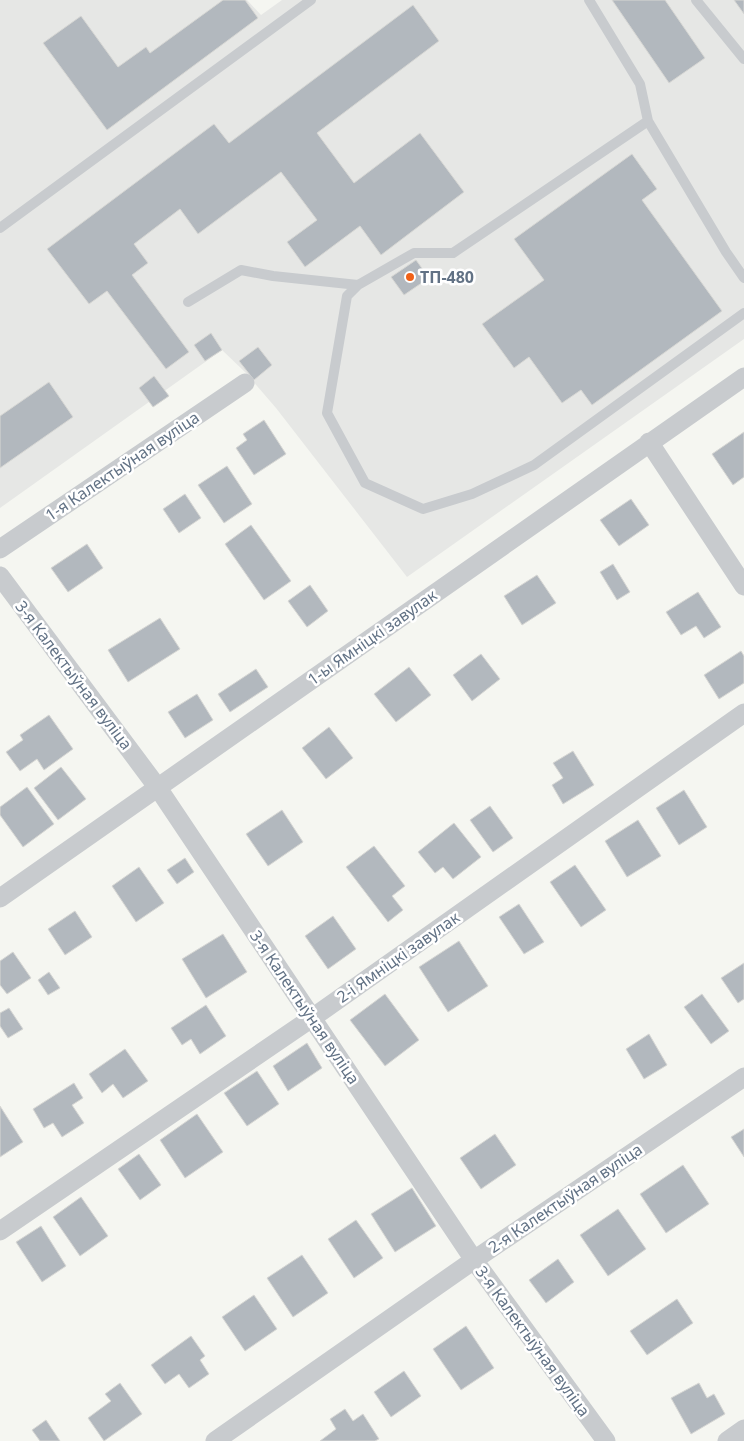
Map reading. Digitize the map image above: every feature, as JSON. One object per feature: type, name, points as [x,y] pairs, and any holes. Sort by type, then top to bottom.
[{"type":"street","name":"1-ы Ямніцкі завулак","points":[[0,898],[744,377]]},
{"type":"street","name":"1-я Калектыўная вуліца","points":[[0,549],[245,383]]},
{"type":"street","points":[[649,442],[744,586]]},
{"type":"street","name":"3-я Калектыўная вуліца","points":[[0,576],[158,788],[474,1260],[606,1441]]},
{"type":"street","name":"2-і Ямніцкі завулак","points":[[0,1231],[312,1018],[744,713]]},
{"type":"street","name":"2-я Калектыўная вуліца","points":[[215,1441],[474,1260],[744,1077]]},
{"type":"street","points":[[726,1441],[744,1428]]},
{"type":"lane","points":[[0,228],[311,0]]},
{"type":"lane","points":[[589,0],[640,84],[648,120],[744,278]]},
{"type":"lane","points":[[696,0],[744,59]]},
{"type":"lane","points":[[648,120],[453,253],[414,253],[358,285],[347,296],[327,414],[365,483],[423,509],[472,494],[534,465],[744,313]]},
{"type":"lane","points":[[188,302],[241,270],[272,276],[358,285]]},
{"type":"shaded area","points":[[0,0],[247,0],[261,15],[282,0],[744,0],[744,339],[407,577],[276,408],[245,372],[222,350],[0,508]]},
{"type":"building","points":[[223,0],[245,0],[258,18],[107,130],[43,43],[81,16],[118,67],[146,47],[150,53]]},
{"type":"building","points":[[612,0],[665,0],[705,58],[669,83]]},
{"type":"building","points":[[734,0],[744,0],[744,14]]},
{"type":"building","points":[[413,5],[439,41],[317,133],[354,183],[420,133],[464,192],[381,255],[360,226],[305,267],[287,242],[317,220],[281,172],[198,234],[180,209],[134,244],[148,263],[132,275],[189,352],[166,369],[107,291],[89,304],[47,249],[214,124],[229,143]]},
{"type":"building","points":[[632,154],[657,189],[642,200],[722,311],[592,405],[581,390],[562,403],[529,357],[514,368],[482,324],[544,280],[514,239]]},
{"type":"building","name":"ТП-480","points":[[416,260],[429,278],[404,295],[391,277]]},
{"type":"building","points":[[211,333],[222,350],[205,361],[194,345]]},
{"type":"building","points":[[258,347],[272,365],[254,380],[239,361]]},
{"type":"building","points":[[154,376],[169,396],[153,407],[139,388]]},
{"type":"building","points":[[49,382],[73,417],[0,468],[0,416]]},
{"type":"building","points":[[264,420],[286,454],[254,475],[236,448],[247,440],[243,434]]},
{"type":"building","points":[[744,432],[744,477],[733,485],[712,454]]},
{"type":"building","points":[[227,466],[252,504],[224,523],[198,485]]},
{"type":"building","points":[[185,494],[201,518],[179,533],[163,509]]},
{"type":"building","points":[[631,499],[649,525],[619,546],[600,520]]},
{"type":"building","points":[[251,525],[291,581],[264,600],[225,544]]},
{"type":"building","points":[[87,544],[103,568],[68,592],[51,568]]},
{"type":"building","points":[[613,564],[630,592],[617,600],[600,572]]},
{"type":"building","points":[[537,575],[556,603],[522,625],[504,596]]},
{"type":"building","points":[[310,585],[328,611],[307,627],[288,601]]},
{"type":"building","points":[[698,592],[721,627],[704,638],[696,626],[681,635],[666,612]]},
{"type":"building","points":[[160,618],[180,649],[128,682],[108,650]]},
{"type":"building","points":[[741,651],[744,656],[744,683],[719,699],[704,675]]},
{"type":"building","points":[[481,654],[500,679],[472,701],[453,675]]},
{"type":"building","points":[[409,667],[431,695],[396,722],[374,694]]},
{"type":"building","points":[[256,669],[268,687],[230,712],[218,694]]},
{"type":"building","points":[[197,694],[213,720],[185,738],[168,712]]},
{"type":"building","points":[[49,715],[73,749],[44,770],[37,759],[20,771],[6,752],[23,740],[20,735]]},
{"type":"building","points":[[329,727],[353,758],[326,779],[302,748]]},
{"type":"building","points":[[573,751],[594,785],[563,804],[552,785],[563,778],[553,763]]},
{"type":"building","points":[[61,767],[86,799],[58,820],[34,788]]},
{"type":"building","points":[[27,787],[54,824],[23,847],[0,815],[0,807]]},
{"type":"building","points":[[684,790],[707,827],[679,845],[656,808]]},
{"type":"building","points":[[490,806],[513,838],[493,852],[470,820]]},
{"type":"building","points":[[282,810],[303,842],[268,866],[246,834]]},
{"type":"building","points":[[638,820],[661,856],[627,877],[605,841]]},
{"type":"building","points":[[454,823],[481,857],[453,879],[443,867],[435,873],[418,852]]},
{"type":"building","points":[[374,846],[405,886],[392,896],[403,910],[388,922],[346,867]]},
{"type":"building","points":[[185,858],[194,872],[177,884],[167,870]]},
{"type":"building","points":[[575,865],[606,910],[581,927],[550,882]]},
{"type":"building","points":[[139,867],[164,903],[136,922],[112,886]]},
{"type":"building","points":[[519,904],[544,942],[524,954],[499,917]]},
{"type":"building","points":[[75,911],[92,937],[65,955],[48,929]]},
{"type":"building","points":[[333,916],[356,949],[328,969],[305,936]]},
{"type":"building","points":[[223,934],[247,972],[206,998],[182,959]]},
{"type":"building","points":[[459,941],[488,986],[448,1012],[419,967]]},
{"type":"building","points":[[13,952],[31,978],[7,994],[0,985],[0,961]]},
{"type":"building","points":[[744,963],[744,999],[738,1003],[721,978]]},
{"type":"building","points":[[49,972],[60,988],[48,995],[38,980]]},
{"type":"building","points":[[385,994],[419,1040],[385,1066],[350,1020]]},
{"type":"building","points":[[702,994],[729,1031],[711,1044],[684,1007]]},
{"type":"building","points":[[206,1005],[226,1036],[200,1054],[191,1039],[182,1045],[171,1028]]},
{"type":"building","points":[[9,1008],[23,1029],[8,1038],[0,1026],[0,1013]]},
{"type":"building","points":[[649,1034],[667,1065],[644,1079],[626,1049]]},
{"type":"building","points":[[307,1043],[322,1068],[288,1091],[273,1066]]},
{"type":"building","points":[[125,1049],[148,1081],[123,1098],[113,1084],[102,1093],[89,1074]]},
{"type":"building","points":[[257,1071],[279,1104],[247,1126],[224,1093]]},
{"type":"building","points":[[74,1083],[83,1098],[72,1105],[84,1123],[62,1137],[53,1123],[44,1128],[33,1109]]},
{"type":"building","points":[[0,1106],[23,1142],[0,1157]]},
{"type":"building","points":[[197,1114],[223,1152],[185,1178],[160,1140]]},
{"type":"building","points":[[744,1129],[744,1157],[731,1137]]},
{"type":"building","points":[[495,1134],[516,1165],[481,1189],[460,1158]]},
{"type":"building","points":[[139,1154],[161,1185],[140,1200],[118,1169]]},
{"type":"building","points":[[683,1165],[709,1204],[666,1233],[640,1194]]},
{"type":"building","points":[[412,1188],[436,1226],[395,1252],[371,1214]]},
{"type":"building","points":[[81,1197],[108,1236],[80,1256],[53,1217]]},
{"type":"building","points":[[618,1209],[646,1249],[608,1276],[580,1235]]},
{"type":"building","points":[[356,1220],[383,1258],[354,1278],[328,1239]]},
{"type":"building","points":[[41,1226],[66,1266],[42,1282],[16,1242]]},
{"type":"building","points":[[302,1255],[328,1293],[293,1317],[267,1278]]},
{"type":"building","points":[[558,1259],[574,1282],[546,1303],[529,1280]]},
{"type":"building","points":[[254,1295],[277,1329],[245,1351],[222,1317]]},
{"type":"building","points":[[677,1299],[693,1323],[647,1355],[630,1331]]},
{"type":"building","points":[[466,1326],[494,1368],[461,1390],[433,1349]]},
{"type":"building","points":[[191,1336],[205,1356],[200,1360],[209,1374],[189,1388],[179,1374],[165,1384],[151,1365]]},
{"type":"building","points":[[404,1371],[421,1396],[391,1417],[374,1392]]},
{"type":"building","points":[[120,1383],[142,1414],[104,1441],[88,1418],[111,1401],[105,1394]]},
{"type":"building","points":[[699,1383],[707,1398],[714,1394],[725,1414],[691,1434],[671,1398]]},
{"type":"building","points":[[345,1409],[353,1421],[363,1414],[379,1439],[375,1441],[320,1441],[336,1429],[330,1419]]},
{"type":"building","points":[[46,1420],[60,1441],[40,1441],[32,1430]]},
{"type":"place","name":"ТП-480","points":[[410,277]]}]
